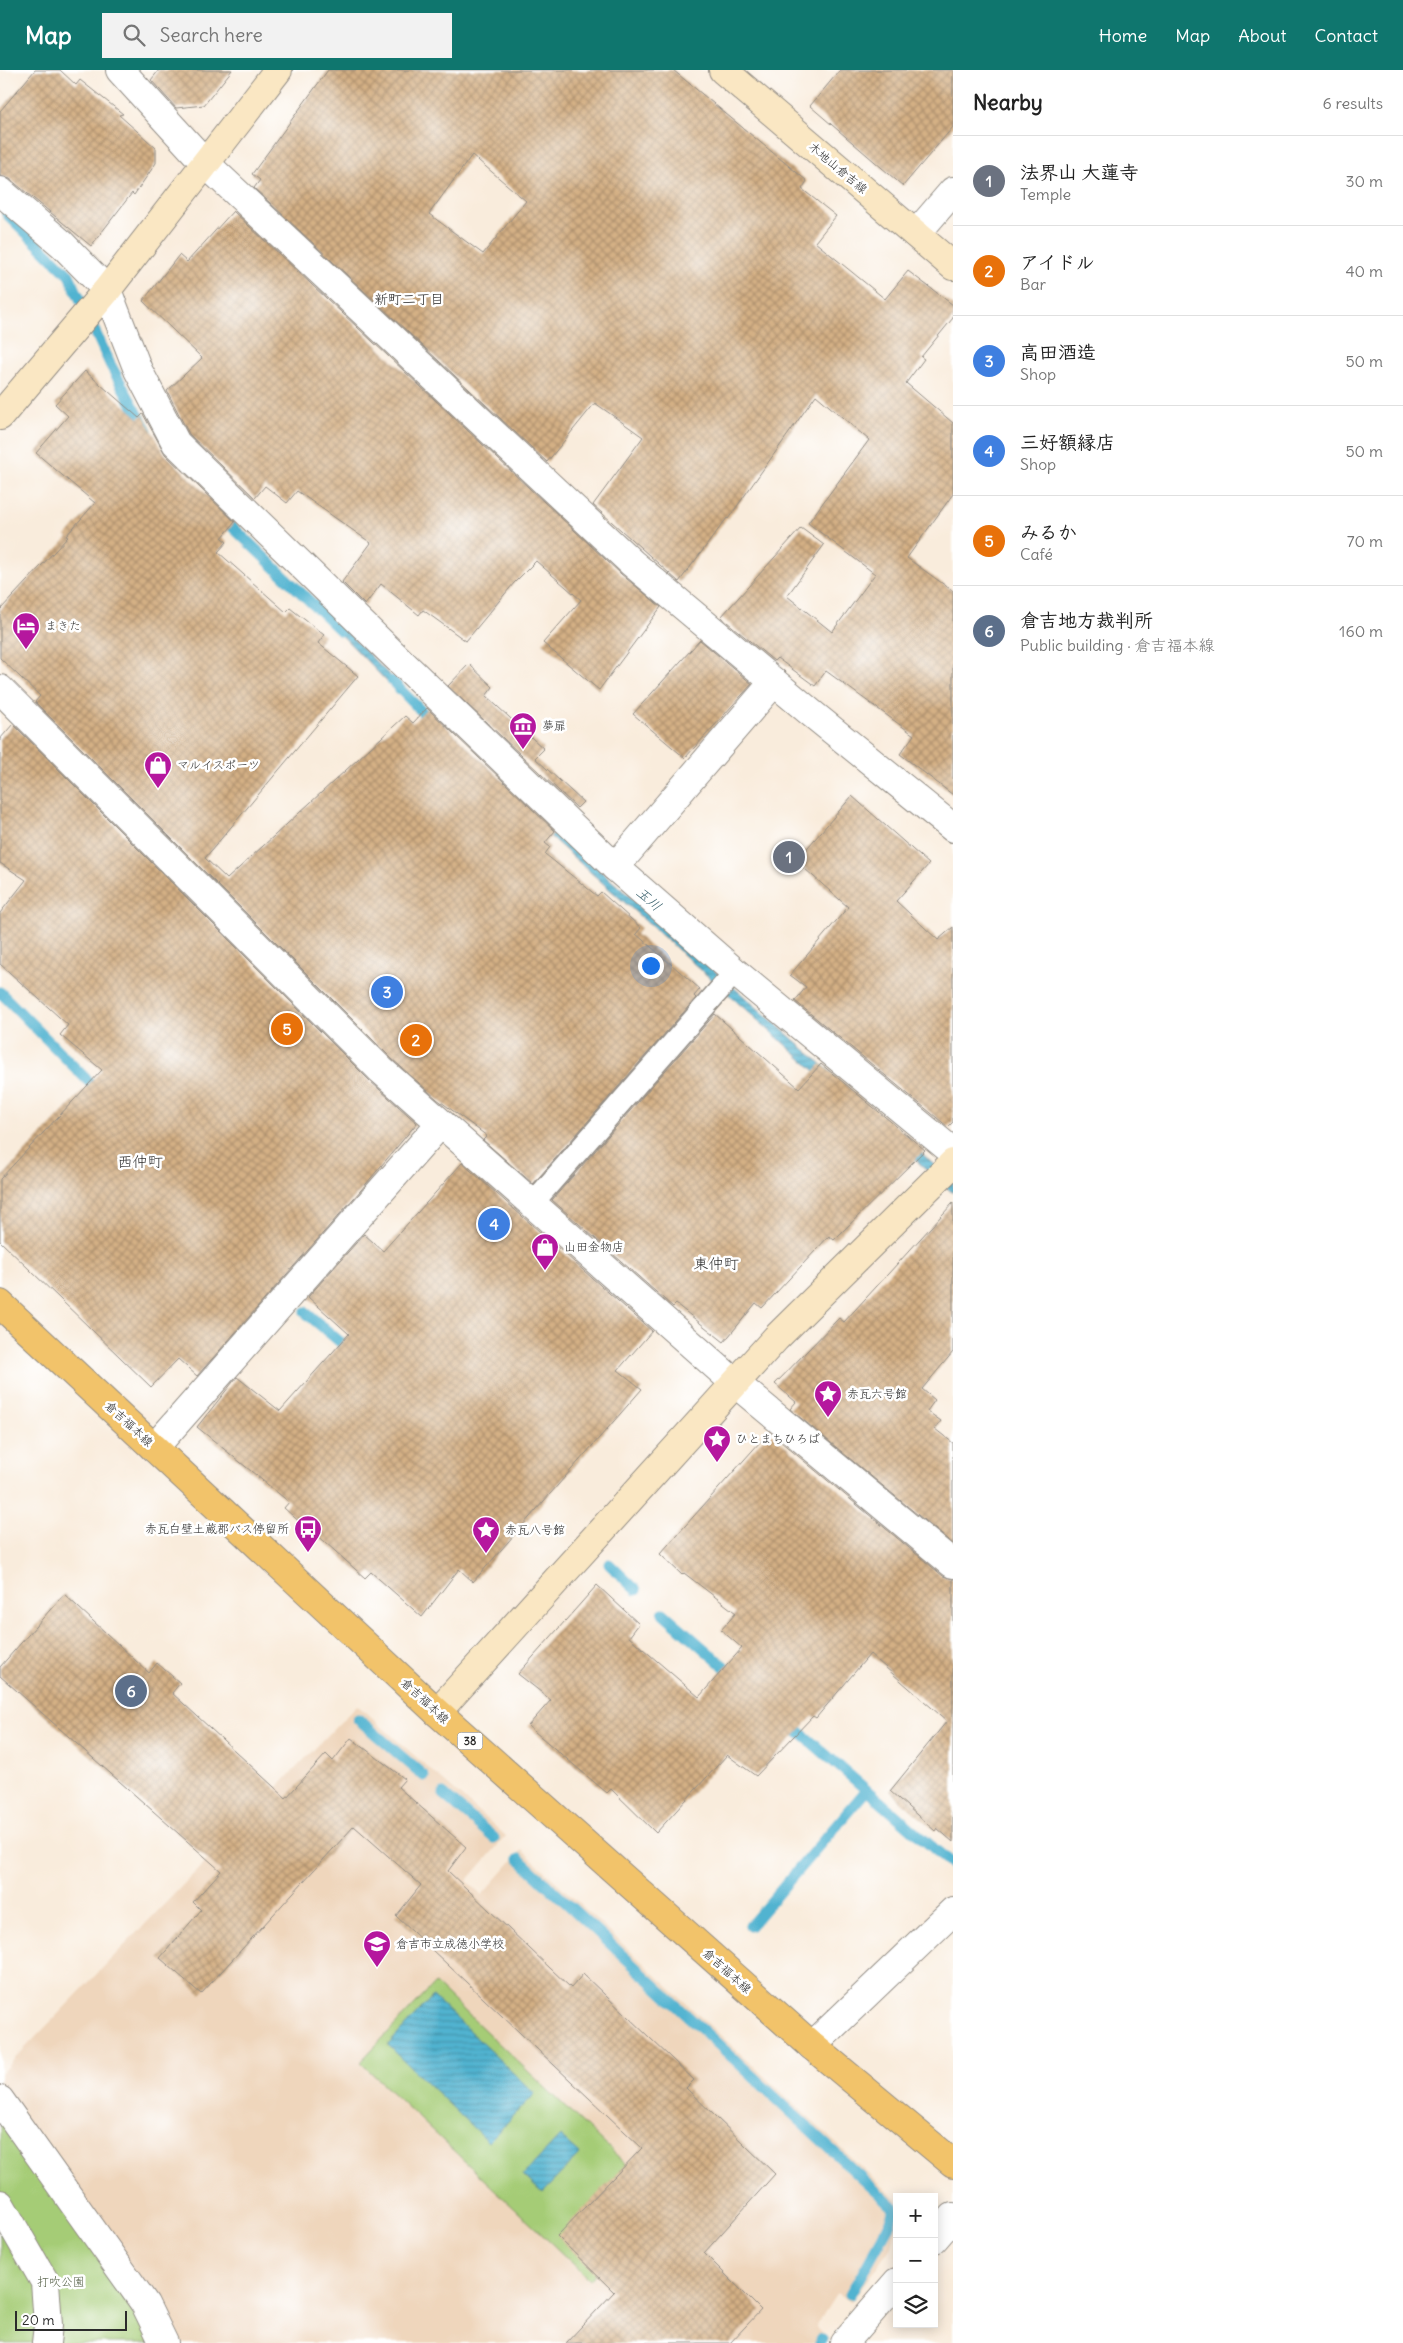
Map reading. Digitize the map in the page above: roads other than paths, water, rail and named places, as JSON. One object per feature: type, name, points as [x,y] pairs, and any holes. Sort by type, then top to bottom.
[{"type":"main road","name":"倉吉福本線","points":[[0,1304],[437,1712],[812,2046],[953,2163]]},
{"type":"street","points":[[120,70],[206,164],[632,563],[953,828]]},
{"type":"street","points":[[0,416],[107,290],[278,70]]},
{"type":"street","name":"木地山倉吉線","points":[[724,70],[953,266]]},
{"type":"street","points":[[0,191],[62,244],[107,290],[138,370],[176,442],[615,867],[735,972],[953,1152]]},
{"type":"street","points":[[916,234],[953,191]]},
{"type":"street","points":[[615,867],[774,682]]},
{"type":"street","points":[[0,689],[374,1063],[440,1124],[734,1382],[953,1564]]},
{"type":"street","points":[[154,1448],[440,1124]]},
{"type":"street","points":[[437,1712],[734,1382],[953,1163]]},
{"type":"street","points":[[812,2046],[953,1911]]},
{"type":"street","points":[[0,2100],[145,2304],[164,2343]]},
{"type":"street","points":[[0,2204],[45,2282],[48,2325],[46,2343]]},
{"type":"street","points":[[935,2238],[953,2217]]},
{"type":"street","points":[[844,2343],[896,2283]]},
{"type":"lane","points":[[531,1205],[735,972]]},
{"type":"water","points":[[333,618],[404,690],[400,695],[329,622]]},
{"type":"water","points":[[478,764],[849,1088],[953,1182],[953,1193],[475,770]]},
{"type":"water","points":[[433,1996],[535,2094],[488,2142],[388,2045]]},
{"type":"water","points":[[560,2136],[580,2154],[542,2193],[523,2175]]},
{"type":"waterway","points":[[7,214],[69,275],[110,364],[147,431]]},
{"type":"waterway","points":[[221,516],[341,631]]},
{"type":"waterway","name":"玉川","points":[[392,681],[433,723]]},
{"type":"waterway","points":[[0,992],[101,1094]]},
{"type":"waterway","points":[[305,1312],[353,1353]]},
{"type":"waterway","points":[[609,1564],[636,1590]]},
{"type":"waterway","points":[[663,1613],[735,1676]]},
{"type":"waterway","points":[[358,1719],[424,1776]]},
{"type":"waterway","points":[[787,1721],[953,1865]]},
{"type":"waterway","points":[[750,1926],[864,1793]]},
{"type":"waterway","points":[[443,1794],[494,1838]]},
{"type":"waterway","points":[[519,1859],[894,2208],[889,2225],[850,2295]]},
{"type":"waterway","points":[[819,2343],[822,2339]]},
{"type":"place","name":"まきた","points":[[26,650]]},
{"type":"place","name":"夢扉","points":[[523,750]]},
{"type":"place","name":"マルイスポーツ","points":[[158,789]]},
{"type":"place","name":"法界山 大蓮寺","points":[[789,857]]},
{"type":"place","name":"高田酒造","points":[[387,992]]},
{"type":"place","name":"みるか","points":[[287,1029]]},
{"type":"place","name":"アイドル","points":[[416,1040]]},
{"type":"place","name":"三好額縁店","points":[[494,1224]]},
{"type":"place","name":"山田金物店","points":[[545,1271]]},
{"type":"place","name":"赤瓦六号館","points":[[828,1418]]},
{"type":"place","name":"ひとまちひろば","points":[[717,1463]]},
{"type":"place","name":"赤瓦白壁土蔵郡バス停留所","points":[[308,1553]]},
{"type":"place","name":"赤瓦八号館","points":[[486,1554]]},
{"type":"place","name":"倉吉地方裁判所","points":[[131,1691]]},
{"type":"place","name":"倉吉市立成徳小学校","points":[[377,1968]]},
{"type":"district","name":"新町二丁目","points":[[409,299]]},
{"type":"district","name":"西仲町","points":[[140,1162]]},
{"type":"district","name":"東仲町","points":[[716,1264]]},
{"type":"park label","name":"打吹公園","points":[[61,2282]]}]
